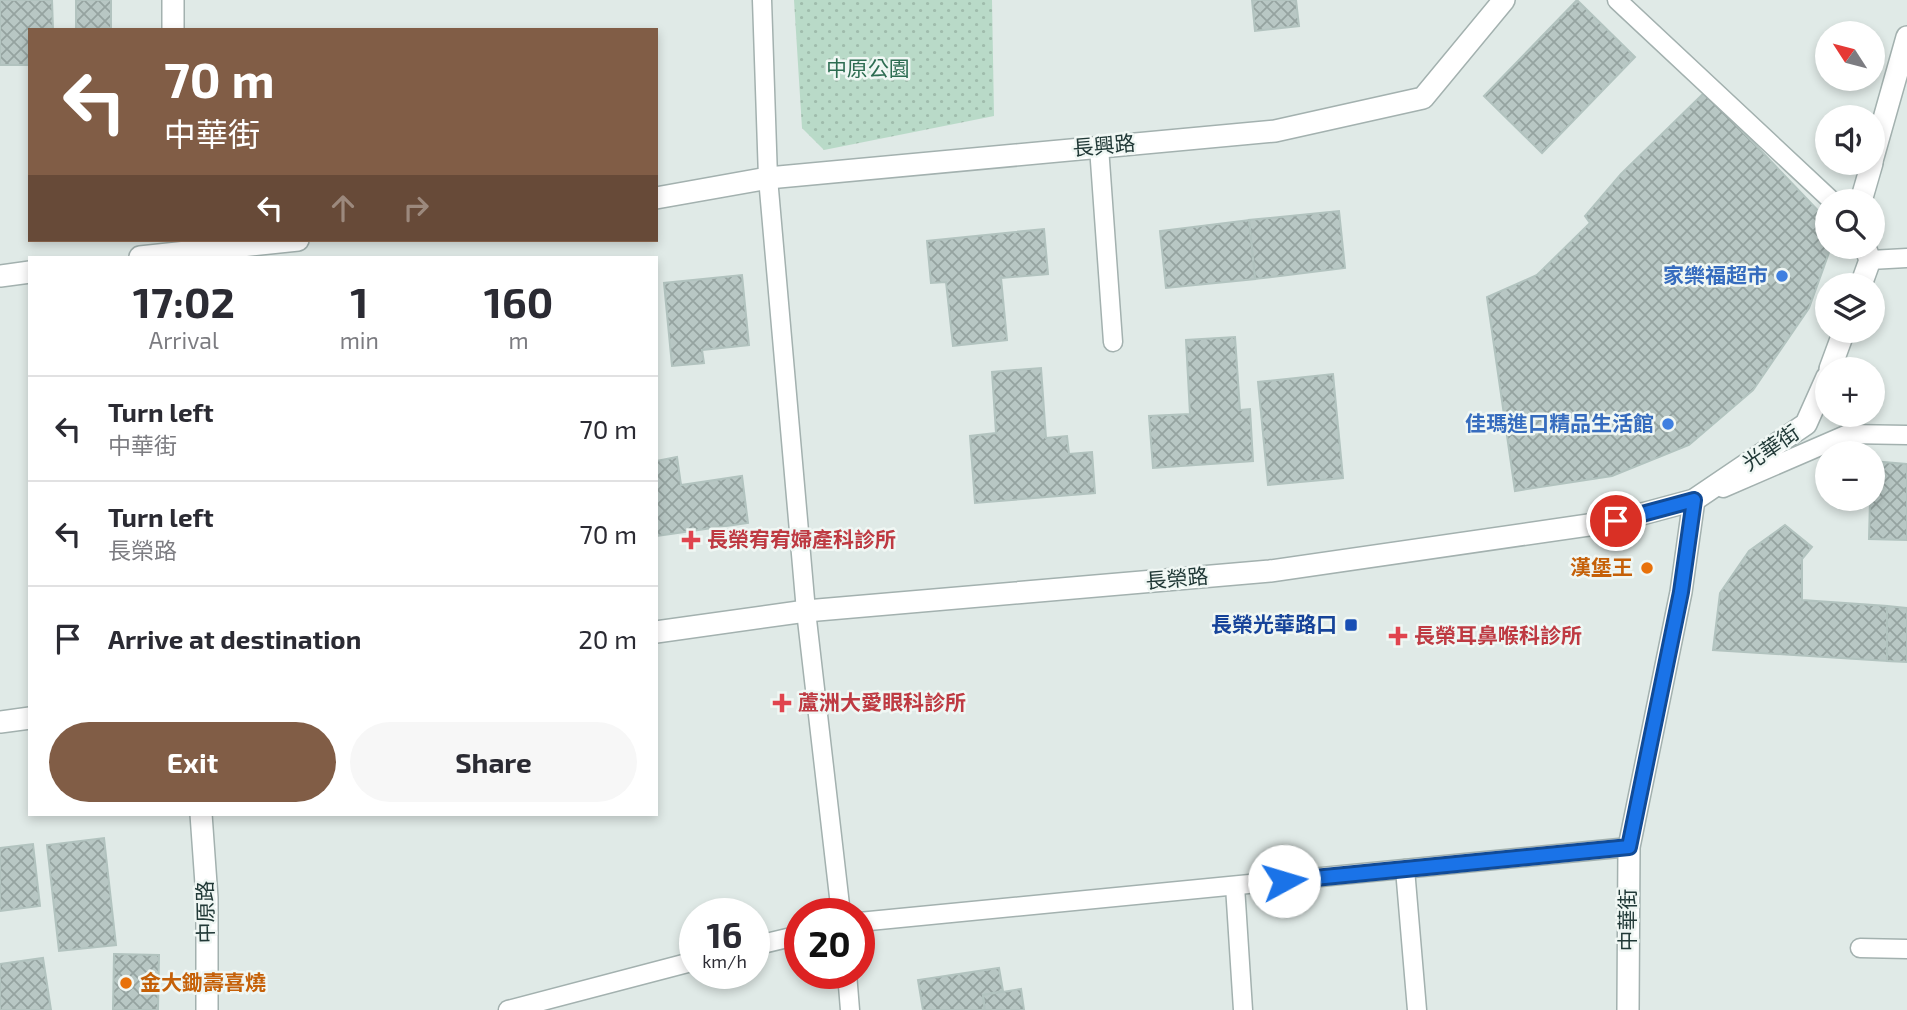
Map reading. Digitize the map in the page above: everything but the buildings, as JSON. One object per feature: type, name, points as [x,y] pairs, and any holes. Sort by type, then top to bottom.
[{"type":"street","points":[[173,0],[173,28]]},
{"type":"street","name":"長興路","points":[[658,198],[768,178],[1275,131],[1423,98],[1504,0]]},
{"type":"street","points":[[1885,116],[1907,37]]},
{"type":"street","points":[[145,256],[178,250],[274,242]]},
{"type":"street","points":[[0,276],[28,272]]},
{"type":"street","name":"光華街","points":[[1694,500],[1806,424],[1815,404]]},
{"type":"street","name":"長榮路","points":[[658,632],[806,611],[1270,572],[1616,521],[1694,500]]},
{"type":"street","name":"中華街","points":[[1628,1010],[1629,847],[1681,592],[1694,500]]},
{"type":"street","points":[[0,722],[28,718]]},
{"type":"street","name":"中原路","points":[[201,816],[207,898],[207,1010]]},
{"type":"lane","points":[[762,0],[768,178],[806,611],[839,898]]},
{"type":"lane","points":[[1617,0],[1819,189]]},
{"type":"lane","points":[[1099,147],[1113,342]]},
{"type":"lane","points":[[1885,256],[1907,258]]},
{"type":"lane","points":[[1694,500],[1848,434],[1907,435]]},
{"type":"lane","points":[[875,920],[1629,847]]},
{"type":"lane","points":[[1405,869],[1417,1010]]},
{"type":"lane","points":[[1235,886],[1243,1010]]},
{"type":"lane","points":[[1860,948],[1907,949]]},
{"type":"lane","points":[[508,1010],[545,1005],[679,966]]},
{"type":"lane","points":[[848,989],[850,1010]]},
{"type":"green space","name":"中原公園","points":[[794,0],[992,0],[994,116],[824,150],[802,128]]},
{"type":"place","name":"家樂福超市","points":[[1782,276]]},
{"type":"place","name":"佳瑪進口精品生活館","points":[[1668,424]]},
{"type":"place","name":"長榮宥宥婦產科診所","points":[[691,540]]},
{"type":"place","name":"漢堡王","points":[[1647,568]]},
{"type":"place","name":"長榮光華路口","points":[[1351,625]]},
{"type":"place","name":"長榮耳鼻喉科診所","points":[[1398,636]]},
{"type":"place","name":"蘆洲大愛眼科診所","points":[[782,703]]},
{"type":"place","name":"金大鋤壽喜燒","points":[[126,983]]},
{"type":"route","points":[[1284,881],[1629,847],[1681,592],[1694,500],[1616,521]]}]
